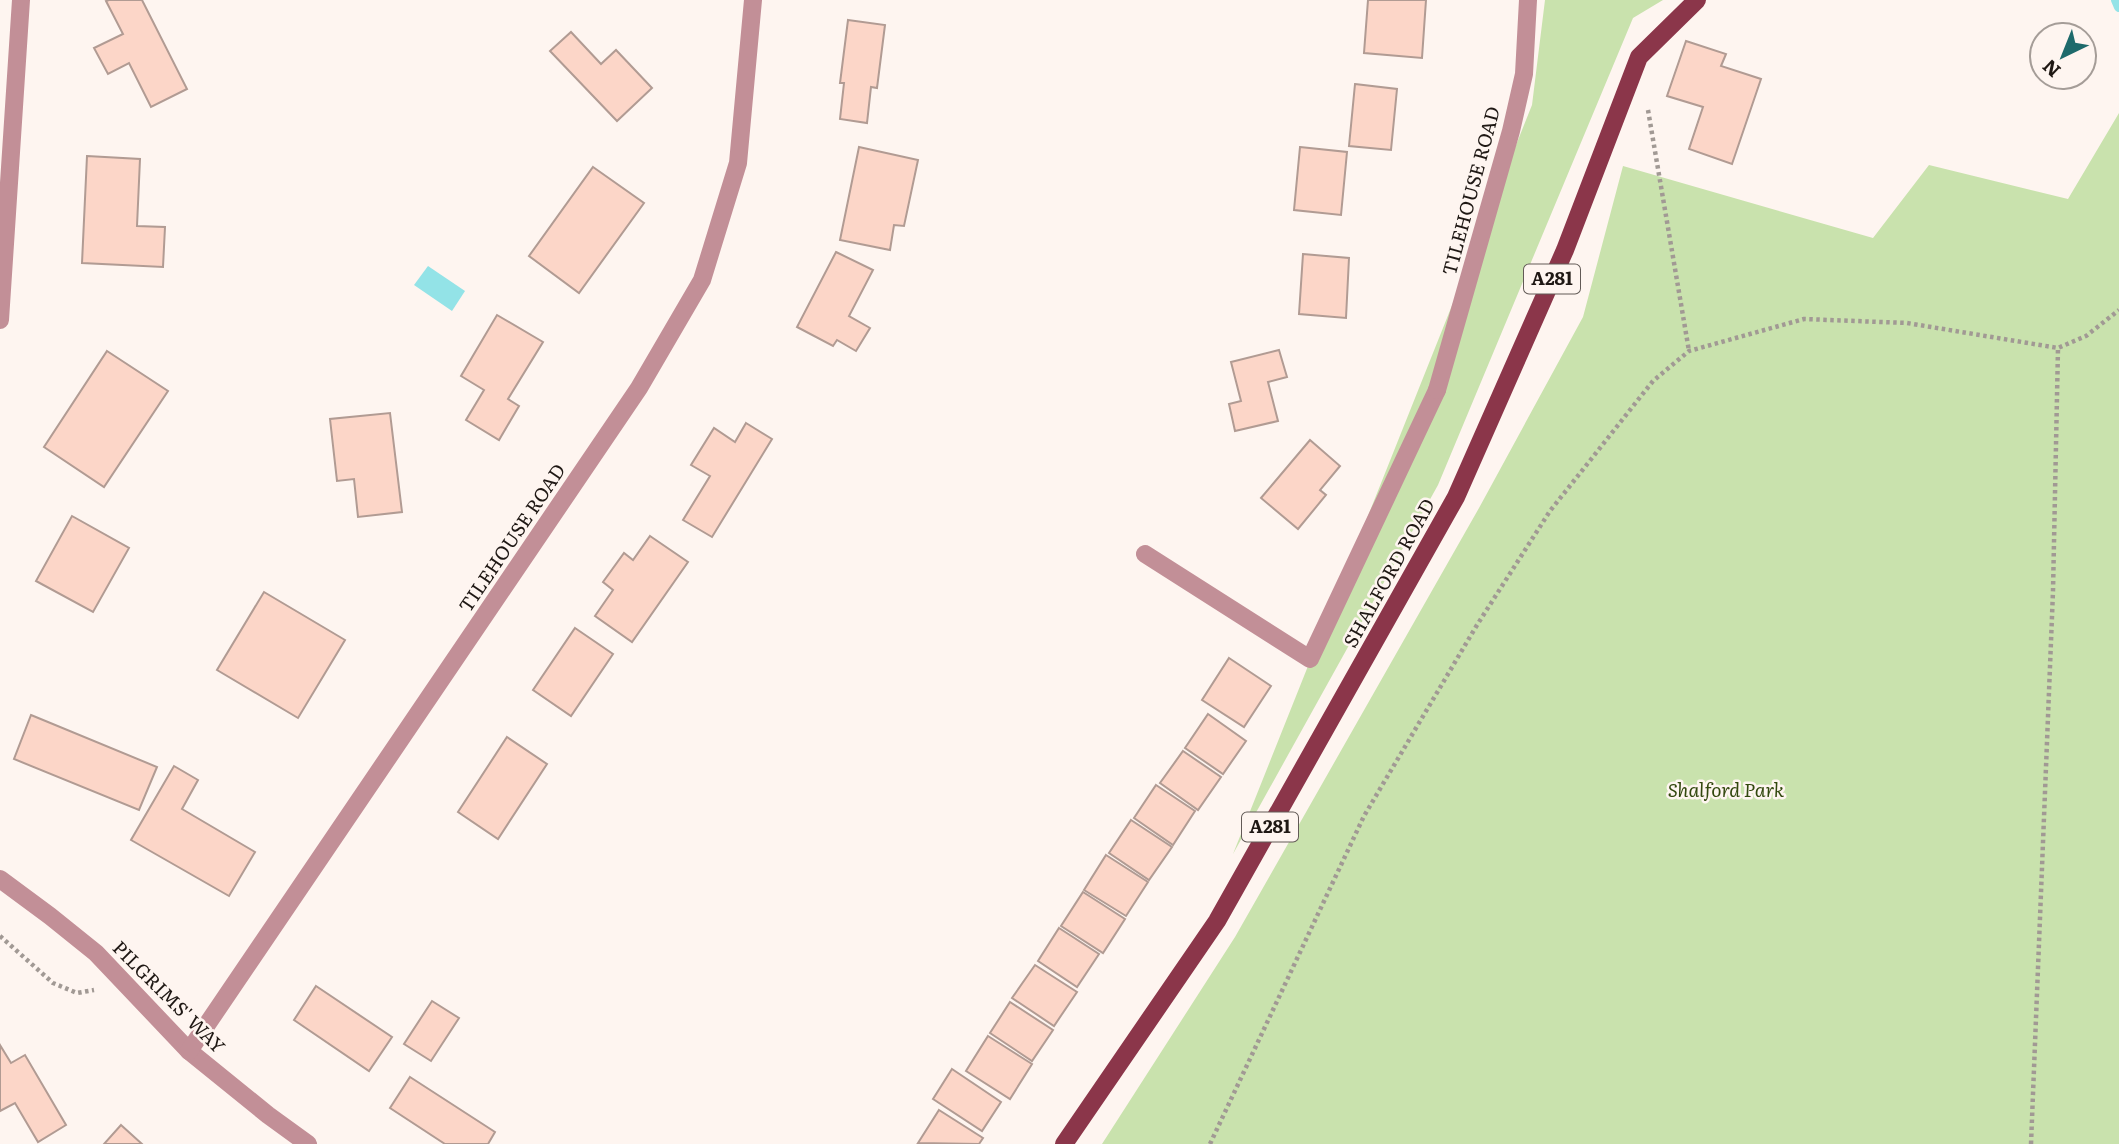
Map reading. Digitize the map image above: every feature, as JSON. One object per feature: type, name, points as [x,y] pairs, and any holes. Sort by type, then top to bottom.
[{"type":"main road","name":"SHALFORD ROAD","points":[[1064,1144],[1217,921],[1456,497],[1565,250],[1639,57],[1697,0]]},
{"type":"street","points":[[0,320],[21,0]]},
{"type":"street","name":"TILEHOUSE ROAD","points":[[189,1051],[639,388],[702,280],[738,163],[753,0]]},
{"type":"street","name":"TILEHOUSE ROAD","points":[[1145,554],[1310,659],[1437,390],[1511,131],[1524,74],[1528,0]]},
{"type":"street","name":"PILGRIMS' WAY","points":[[0,880],[96,953],[189,1051],[308,1144]]},
{"type":"path","points":[[1639,57],[1689,351]]},
{"type":"path","points":[[1210,1144],[1364,816],[1477,625],[1550,511],[1653,381],[1689,351],[1804,319],[1907,323],[2059,348],[2086,336],[2119,310]]},
{"type":"path","points":[[2031,1144],[2053,591],[2059,348]]},
{"type":"path","points":[[0,936],[53,983],[77,993],[99,989]]},
{"type":"green space","points":[[1545,0],[1663,0],[1633,18],[1438,485],[1233,854],[1532,105]]},
{"type":"green space","name":"Shalford Park","points":[[2119,113],[2119,1144],[1102,1144],[1235,937],[1479,508],[1583,317],[1623,166],[1873,238],[1929,165],[2068,199]]},
{"type":"water","points":[[428,266],[465,291],[452,311],[414,285]]},
{"type":"building","points":[[142,0],[187,89],[151,107],[129,63],[108,74],[94,48],[123,34],[106,1]]},
{"type":"building","points":[[1368,0],[1426,0],[1422,58],[1364,53]]},
{"type":"building","points":[[848,20],[885,25],[877,88],[871,87],[867,123],[840,119],[844,83],[840,83]]},
{"type":"building","points":[[571,32],[601,64],[616,50],[652,88],[617,121],[550,51]]},
{"type":"building","points":[[1686,41],[1726,54],[1721,66],[1761,79],[1732,164],[1689,149],[1703,107],[1667,96]]},
{"type":"building","points":[[1355,84],[1397,89],[1391,150],[1349,146]]},
{"type":"building","points":[[859,147],[918,160],[904,226],[894,225],[890,250],[840,240]]},
{"type":"building","points":[[1300,147],[1347,152],[1341,215],[1294,210]]},
{"type":"building","points":[[87,156],[140,159],[137,226],[165,227],[163,267],[82,263]]},
{"type":"building","points":[[593,167],[644,203],[579,293],[529,256]]},
{"type":"building","points":[[836,252],[873,270],[849,316],[870,328],[856,351],[837,340],[833,346],[797,327]]},
{"type":"building","points":[[1303,254],[1349,258],[1346,318],[1299,314]]},
{"type":"building","points":[[497,315],[543,342],[508,399],[519,406],[499,440],[466,420],[484,390],[461,376]]},
{"type":"building","points":[[1279,350],[1287,377],[1268,382],[1278,421],[1235,431],[1229,404],[1241,401],[1231,362]]},
{"type":"building","points":[[107,351],[168,391],[104,487],[44,447]]},
{"type":"building","points":[[390,413],[402,512],[358,517],[354,479],[337,481],[330,419]]},
{"type":"building","points":[[746,423],[772,439],[712,537],[683,520],[710,476],[691,465],[714,428],[735,442]]},
{"type":"building","points":[[1310,440],[1340,466],[1320,490],[1326,495],[1298,529],[1261,498]]},
{"type":"building","points":[[72,516],[129,548],[93,612],[36,581]]},
{"type":"building","points":[[650,536],[688,562],[632,642],[595,616],[613,590],[603,582],[624,553],[633,560]]},
{"type":"building","points":[[264,592],[345,640],[298,718],[217,670]]},
{"type":"building","points":[[575,628],[613,654],[571,716],[533,690]]},
{"type":"building","points":[[1229,658],[1271,686],[1244,727],[1202,700]]},
{"type":"building","points":[[1208,714],[1246,741],[1223,774],[1185,748]]},
{"type":"building","points":[[31,715],[157,767],[139,810],[14,759]]},
{"type":"building","points":[[507,737],[547,764],[498,839],[458,812]]},
{"type":"building","points":[[1183,751],[1221,777],[1198,810],[1160,783]]},
{"type":"building","points":[[174,766],[198,780],[182,809],[255,852],[229,896],[131,840]]},
{"type":"building","points":[[1156,785],[1195,811],[1173,845],[1134,818]]},
{"type":"building","points":[[1131,820],[1172,847],[1149,880],[1109,853]]},
{"type":"building","points":[[1106,855],[1148,882],[1126,916],[1084,890]]},
{"type":"building","points":[[1083,892],[1125,919],[1103,953],[1061,926]]},
{"type":"building","points":[[1059,928],[1099,954],[1077,987],[1038,961]]},
{"type":"building","points":[[1035,965],[1077,992],[1054,1026],[1012,998]]},
{"type":"building","points":[[316,986],[392,1037],[369,1071],[294,1020]]},
{"type":"building","points":[[432,1001],[459,1018],[431,1061],[404,1044]]},
{"type":"building","points":[[1010,1002],[1053,1030],[1032,1061],[990,1033]]},
{"type":"building","points":[[988,1036],[1032,1064],[1010,1099],[966,1071]]},
{"type":"building","points":[[0,1045],[11,1063],[25,1055],[66,1125],[38,1142],[15,1103],[0,1111]]},
{"type":"building","points":[[952,1069],[1001,1102],[982,1131],[933,1099]]},
{"type":"building","points":[[410,1077],[495,1132],[488,1144],[445,1144],[390,1108]]},
{"type":"building","points":[[939,1110],[983,1138],[979,1144],[918,1143]]},
{"type":"building","points":[[121,1125],[142,1144],[104,1144]]},
{"type":"waterway","points":[[2116,0],[2119,7]]}]
